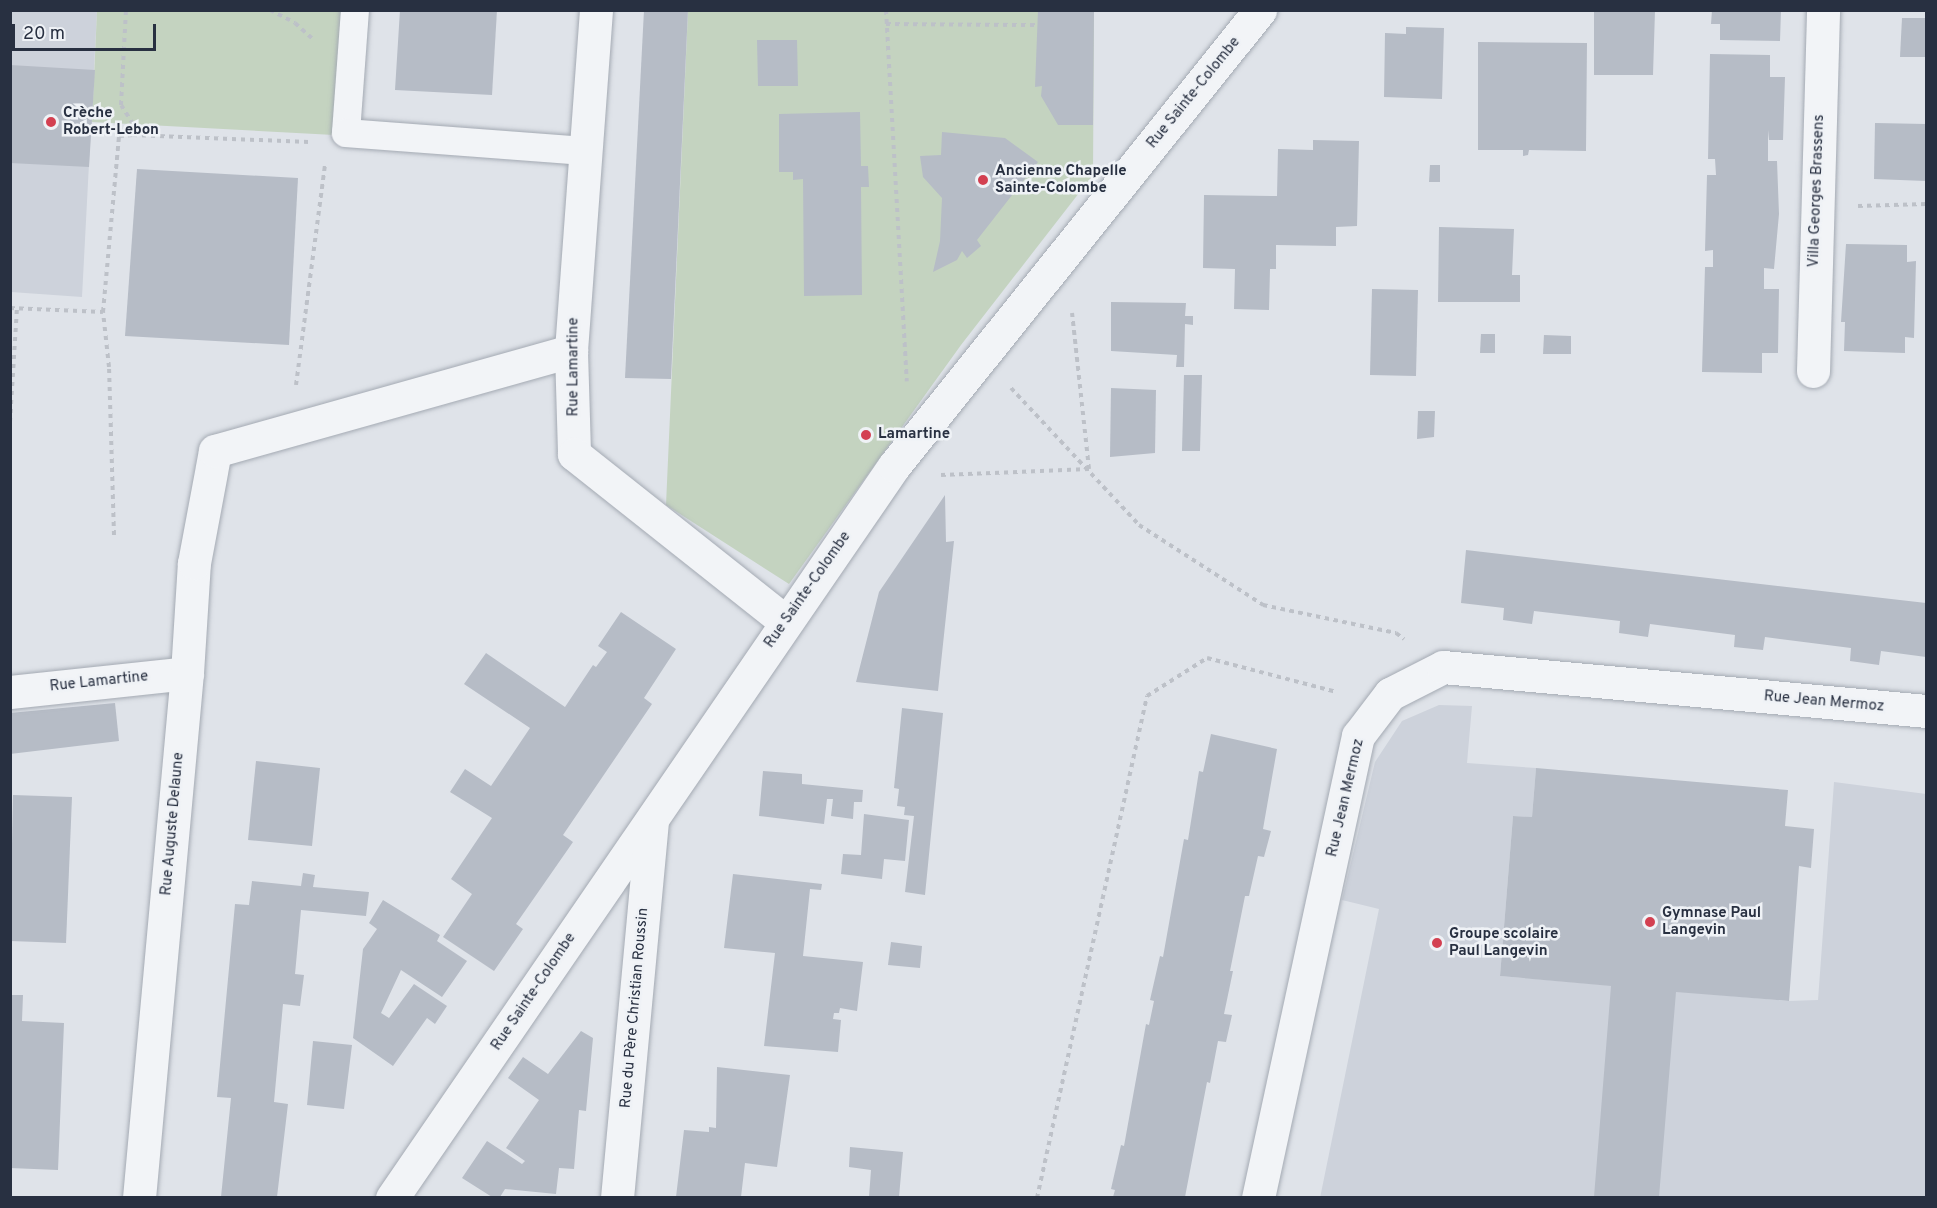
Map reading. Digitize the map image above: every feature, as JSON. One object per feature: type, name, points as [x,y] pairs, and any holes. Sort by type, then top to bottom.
[{"type":"street","name":"Rue Lamartine","points":[[596,10],[571,351],[574,454],[786,622]]},
{"type":"street","name":"Rue Sainte-Colombe","points":[[392,1197],[886,477],[977,360],[1260,10]]},
{"type":"street","name":"Villa Georges Brassens","points":[[1813,371],[1822,10]]},
{"type":"street","points":[[300,427],[571,351]]},
{"type":"street","name":"Rue Auguste Delaune","points":[[138,1197],[187,672],[194,562],[215,451],[300,427]]},
{"type":"street","name":"Rue Jean Mermoz","points":[[1258,1197],[1358,736],[1390,694],[1443,667],[1926,711]]},
{"type":"street","name":"Rue Lamartine","points":[[10,692],[187,672]]},
{"type":"street","name":"Rue du Père Christian Roussin","points":[[617,1197],[652,819]]},
{"type":"lane","points":[[355,10],[337,138],[587,151]]},
{"type":"path","points":[[126,10],[120,105],[133,124],[133,135]]},
{"type":"path","points":[[886,10],[908,383],[915,376]]},
{"type":"path","points":[[886,24],[1038,25]]},
{"type":"path","points":[[114,535],[109,367],[104,312],[119,136],[337,138],[296,380],[300,427]]},
{"type":"path","points":[[1817,206],[1926,204]]},
{"type":"path","points":[[1065,252],[1089,469]]},
{"type":"path","points":[[10,309],[104,312]]},
{"type":"path","points":[[10,422],[17,309]]},
{"type":"path","points":[[977,360],[1006,384],[1089,469],[1139,525],[1263,605],[1396,633],[1443,667]]},
{"type":"path","points":[[886,477],[1089,469]]},
{"type":"path","points":[[1037,1197],[1147,696],[1206,658],[1382,704]]},
{"type":"shaded area","name":"Crèche Robert-Lebon","points":[[10,11],[97,11],[82,297],[11,292]]},
{"type":"shaded area","name":"Groupe scolaire Paul Langevin","points":[[1439,705],[1472,706],[1467,763],[1536,768],[1532,817],[1513,816],[1500,976],[1788,1001],[1818,1000],[1834,782],[1926,794],[1926,1197],[1320,1198],[1379,909],[1342,900],[1375,762],[1402,721]]},
{"type":"green space","points":[[97,11],[341,11],[334,135],[92,122]]},
{"type":"green space","points":[[688,11],[1094,11],[1093,175],[961,345],[789,584],[666,505]]},
{"type":"building","points":[[400,10],[497,10],[492,95],[395,90]]},
{"type":"building","points":[[644,10],[688,10],[671,379],[625,378]]},
{"type":"building","points":[[1038,10],[1094,10],[1093,125],[1058,125],[1041,96],[1042,86],[1035,87]]},
{"type":"building","points":[[1594,10],[1655,10],[1653,75],[1594,75]]},
{"type":"building","points":[[1712,10],[1781,10],[1780,41],[1720,40],[1720,24],[1711,24]]},
{"type":"building","points":[[1902,18],[1926,18],[1926,57],[1900,57]]},
{"type":"building","points":[[1406,27],[1444,28],[1442,99],[1384,97],[1385,33],[1406,34]]},
{"type":"building","points":[[757,40],[797,40],[798,86],[758,86]]},
{"type":"building","points":[[1478,42],[1587,43],[1586,151],[1529,150],[1528,155],[1523,156],[1523,150],[1478,150]]},
{"type":"building","points":[[1710,54],[1770,55],[1770,77],[1785,77],[1783,140],[1769,140],[1768,130],[1768,161],[1777,161],[1779,214],[1774,269],[1764,268],[1764,289],[1779,289],[1778,353],[1762,353],[1762,373],[1702,372],[1705,267],[1713,267],[1713,250],[1705,251],[1707,175],[1716,175],[1715,159],[1708,159]]},
{"type":"building","name":"Crèche Robert-Lebon","points":[[10,65],[95,70],[89,167],[10,163]]},
{"type":"building","points":[[860,112],[861,166],[868,166],[869,187],[861,187],[862,295],[804,296],[803,179],[793,180],[793,172],[779,172],[779,114]]},
{"type":"building","points":[[1875,123],[1926,124],[1926,181],[1874,179]]},
{"type":"building","name":"Ancienne Chapelle Sainte-Colombe","points":[[942,132],[1005,138],[1038,162],[977,240],[981,246],[967,258],[962,251],[957,260],[933,272],[940,241],[942,198],[923,177],[920,156],[941,155]]},
{"type":"building","points":[[1313,140],[1359,141],[1357,226],[1336,227],[1336,246],[1276,245],[1276,269],[1270,269],[1269,310],[1234,309],[1235,269],[1203,268],[1204,195],[1277,196],[1278,149],[1313,150]]},
{"type":"building","points":[[1430,165],[1440,165],[1440,182],[1429,182]]},
{"type":"building","points":[[137,169],[298,178],[289,345],[125,336]]},
{"type":"building","points":[[1439,227],[1514,229],[1512,275],[1520,275],[1520,302],[1438,302]]},
{"type":"building","points":[[1846,244],[1907,245],[1907,262],[1916,261],[1914,338],[1905,337],[1905,353],[1844,351],[1845,322],[1841,322]]},
{"type":"building","points":[[1372,289],[1418,290],[1416,376],[1370,375]]},
{"type":"building","points":[[1111,302],[1186,303],[1185,316],[1193,316],[1193,325],[1185,324],[1184,367],[1176,367],[1177,355],[1111,351]]},
{"type":"building","points":[[1481,334],[1495,334],[1495,353],[1480,353]]},
{"type":"building","points":[[1544,335],[1571,336],[1571,354],[1543,354]]},
{"type":"building","points":[[1184,375],[1202,375],[1200,451],[1182,451]]},
{"type":"building","points":[[1111,388],[1156,390],[1155,453],[1110,457]]},
{"type":"building","points":[[1418,411],[1435,411],[1434,437],[1417,439]]},
{"type":"building","points":[[945,495],[946,542],[954,541],[938,691],[856,682],[879,592]]},
{"type":"building","points":[[1466,550],[1926,603],[1926,657],[1881,651],[1879,665],[1850,661],[1851,648],[1765,637],[1763,650],[1734,647],[1735,635],[1650,624],[1648,637],[1619,633],[1620,621],[1534,611],[1532,624],[1503,620],[1504,608],[1461,603]]},
{"type":"building","points":[[621,612],[676,649],[644,698],[652,704],[563,835],[573,842],[516,924],[523,929],[494,971],[443,937],[472,894],[451,879],[492,818],[450,792],[465,769],[491,786],[530,728],[464,684],[486,653],[565,707],[593,665],[596,667],[607,652],[598,646]]},
{"type":"building","points":[[115,703],[119,741],[10,754],[10,713]]},
{"type":"building","points":[[902,708],[943,713],[925,895],[905,892],[914,816],[904,815],[905,807],[897,806],[899,789],[894,788]]},
{"type":"building","points":[[1211,734],[1277,749],[1263,829],[1271,831],[1264,857],[1258,856],[1249,896],[1245,896],[1224,1014],[1232,1015],[1226,1042],[1218,1041],[1210,1083],[1207,1082],[1185,1197],[1113,1197],[1115,1190],[1111,1189],[1121,1145],[1124,1146],[1146,1024],[1149,1025],[1154,1001],[1150,1000],[1160,956],[1163,957],[1184,839],[1188,840],[1199,771],[1203,772]]},
{"type":"building","points":[[256,761],[320,768],[312,846],[248,840]]},
{"type":"building","name":"Gymnase Paul Langevin","points":[[1536,768],[1788,790],[1785,826],[1814,829],[1811,868],[1799,866],[1789,1001],[1676,992],[1659,1197],[1594,1197],[1611,986],[1500,976],[1513,816],[1532,817]]},
{"type":"building","points":[[763,771],[802,774],[802,784],[863,790],[862,802],[854,802],[853,819],[831,816],[833,799],[827,799],[824,824],[759,816]]},
{"type":"building","points":[[13,795],[72,797],[66,943],[10,941]]},
{"type":"building","points":[[864,814],[909,820],[905,861],[884,859],[882,879],[841,874],[843,854],[861,855]]},
{"type":"building","points":[[303,873],[315,875],[313,887],[369,892],[366,916],[301,910],[295,974],[304,975],[300,1006],[283,1004],[274,1102],[288,1104],[277,1197],[221,1197],[231,1098],[217,1097],[235,904],[249,905],[252,881],[301,886]]},
{"type":"building","points":[[733,874],[822,884],[821,890],[810,889],[803,956],[863,962],[857,1011],[840,1008],[839,1013],[834,1013],[833,1019],[841,1020],[838,1052],[764,1046],[775,953],[724,948]]},
{"type":"building","points":[[383,900],[440,935],[437,941],[467,961],[442,997],[401,970],[381,1013],[389,1018],[414,984],[447,1006],[435,1024],[427,1018],[393,1066],[353,1038],[363,949],[377,929],[369,923]]},
{"type":"building","points":[[891,942],[922,946],[920,968],[888,965]]},
{"type":"building","points":[[10,995],[23,995],[22,1021],[64,1023],[58,1170],[10,1168]]},
{"type":"building","points":[[581,1031],[593,1038],[586,1111],[579,1110],[574,1169],[559,1168],[556,1194],[505,1189],[500,1197],[492,1197],[462,1178],[487,1141],[522,1164],[525,1161],[506,1148],[539,1100],[508,1078],[523,1057],[548,1074]]},
{"type":"building","points":[[313,1041],[352,1045],[344,1109],[307,1105]]},
{"type":"building","points":[[717,1067],[790,1075],[777,1167],[745,1163],[741,1197],[676,1197],[684,1130],[709,1132],[709,1127],[716,1128]]},
{"type":"building","points":[[850,1147],[903,1152],[899,1197],[869,1197],[871,1170],[849,1167]]},
{"type":"place","name":"Crèche Robert-Lebon","points":[[51,122]]},
{"type":"place","name":"Ancienne Chapelle Sainte-Colombe","points":[[983,180]]},
{"type":"place","name":"Lamartine","points":[[866,435]]},
{"type":"place","name":"Gymnase Paul Langevin","points":[[1650,922]]},
{"type":"place","name":"Groupe scolaire Paul Langevin","points":[[1437,943]]}]
